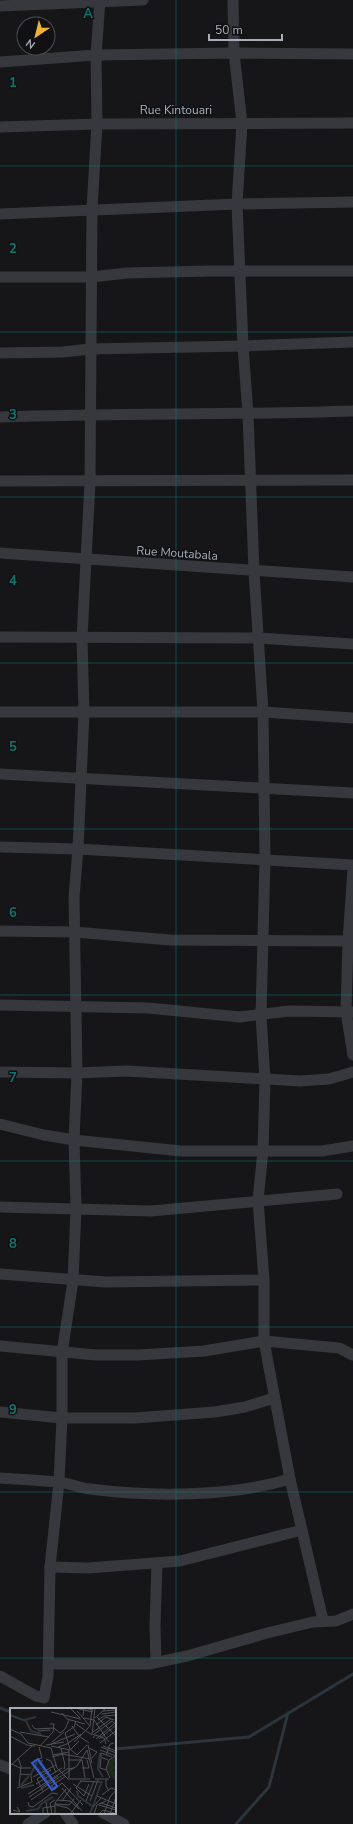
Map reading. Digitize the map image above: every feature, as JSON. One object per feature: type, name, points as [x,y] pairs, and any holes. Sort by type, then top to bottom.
[{"type":"street","points":[[0,6],[143,0]]},
{"type":"street","points":[[233,0],[234,53],[242,123],[237,204],[242,346],[248,414],[254,570],[263,712],[265,859],[261,1015],[266,1080],[263,1151],[258,1200],[264,1280],[264,1341],[290,1479],[323,1620]]},
{"type":"street","points":[[0,1676],[36,1696],[44,1698],[47,1689],[50,1567],[59,1482],[62,1418],[62,1352],[73,1281],[76,1209],[74,1140],[77,1073],[74,897],[82,779],[84,713],[82,638],[90,482],[92,209],[97,124],[96,55],[100,1]]},
{"type":"street","points":[[0,62],[96,55],[234,53],[353,54]]},
{"type":"street","name":"Rue Kintouari","points":[[0,127],[97,124],[353,123]]},
{"type":"street","points":[[0,214],[237,204],[353,202]]},
{"type":"street","points":[[0,277],[91,277],[127,273],[353,271]]},
{"type":"street","points":[[0,353],[353,342]]},
{"type":"street","points":[[0,417],[90,414],[248,414],[353,411]]},
{"type":"street","points":[[0,481],[251,482],[353,480]]},
{"type":"street","name":"Rue Moutabala","points":[[0,554],[353,577]]},
{"type":"street","points":[[0,637],[258,638],[353,644]]},
{"type":"street","points":[[0,712],[263,712],[353,718]]},
{"type":"street","points":[[0,774],[353,793]]},
{"type":"street","points":[[0,846],[265,859],[353,865]]},
{"type":"street","points":[[353,870],[350,941],[350,1012],[353,1055]]},
{"type":"street","points":[[0,931],[74,932],[170,940],[350,941]]},
{"type":"street","points":[[0,1005],[148,1008],[240,1017],[289,1011],[350,1012]]},
{"type":"street","points":[[0,1072],[77,1073],[126,1071],[300,1081],[329,1079],[353,1072]]},
{"type":"street","points":[[0,1124],[44,1135],[74,1140],[181,1151],[322,1151],[353,1146]]},
{"type":"street","points":[[0,1207],[151,1210],[337,1194]]},
{"type":"street","points":[[0,1274],[73,1281],[106,1282],[264,1280]]},
{"type":"street","points":[[0,1346],[62,1352],[138,1355],[204,1351],[264,1341],[339,1348],[353,1355]]},
{"type":"street","points":[[0,1412],[62,1418],[135,1418],[215,1412],[245,1408],[274,1398]]},
{"type":"street","points":[[0,1478],[59,1482],[90,1489],[179,1494],[234,1490],[271,1484],[290,1479]]},
{"type":"street","points":[[50,1567],[88,1568],[180,1561],[302,1530]]},
{"type":"street","points":[[156,1562],[156,1662]]},
{"type":"street","points":[[48,1664],[149,1664],[188,1656],[267,1633],[323,1620],[336,1620],[353,1614]]},
{"type":"street","points":[[0,1765],[10,1769]]},
{"type":"street","points":[[28,1824],[43,1814]]},
{"type":"street","points":[[66,1814],[73,1824]]},
{"type":"street","points":[[105,1814],[124,1824]]},
{"type":"waterway","points":[[116,1749],[249,1737],[353,1674]]},
{"type":"waterway","points":[[0,1708],[10,1712]]},
{"type":"waterway","points":[[236,1824],[269,1787],[288,1713]]}]
